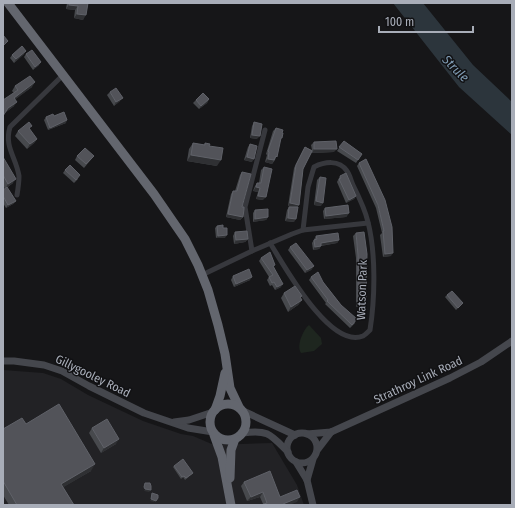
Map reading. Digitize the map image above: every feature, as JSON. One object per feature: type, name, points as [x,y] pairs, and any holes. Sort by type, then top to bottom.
[{"type":"highway","points":[[8,3],[154,194],[185,239],[198,265],[218,325],[230,388],[240,408],[246,416],[247,422],[231,450],[230,500]]},
{"type":"highway","points":[[226,366],[220,396],[210,418],[210,424],[222,457],[230,500]]},
{"type":"highway","points":[[214,411],[222,405],[228,404],[240,408]]},
{"type":"highway","points":[[213,433],[222,439],[227,440],[239,436]]},
{"type":"main road","name":"Strathroy Link Road","points":[[307,434],[331,432],[450,378],[481,362],[512,341]]},
{"type":"main road","name":"Gillygooley Road","points":[[3,361],[44,365],[62,371],[144,413],[188,428],[213,433]]},
{"type":"main road","points":[[240,408],[295,435],[307,434],[314,439],[318,449],[316,456],[313,459],[307,480]]},
{"type":"main road","name":"Gillygooley Road","points":[[171,422],[189,420],[214,411]]},
{"type":"main road","points":[[239,436],[256,431],[263,432],[272,437],[288,452],[307,480],[313,505]]},
{"type":"main road","name":"Strathroy Link Road","points":[[318,449],[331,432]]},
{"type":"main road","points":[[288,452],[288,443],[295,435]]},
{"type":"main road","points":[[296,462],[305,463],[313,459]]},
{"type":"street","points":[[17,195],[19,176],[8,145],[8,134],[10,127],[63,75]]},
{"type":"street","points":[[252,251],[246,206],[265,130]]},
{"type":"street","name":"Watson Park","points":[[270,243],[307,301],[320,317],[336,331],[349,337],[362,336],[370,330],[373,311],[373,258],[368,223],[362,202],[346,170],[340,165],[330,162],[321,163],[314,167],[308,187],[303,230]]},
{"type":"street","points":[[202,275],[252,251],[303,230],[368,223]]},
{"type":"shaded area","points":[[309,325],[321,338],[322,344],[314,351],[301,353],[299,346],[301,338]]},
{"type":"shaded area","points":[[3,370],[43,373],[61,379],[88,395],[143,421],[181,434],[193,436],[214,445],[272,443],[297,485],[304,505],[3,505]]},
{"type":"water","name":"Strule","points":[[393,3],[423,3],[473,65],[512,102],[512,135],[459,87]]},
{"type":"building","points":[[70,3],[88,3],[86,15],[77,14],[78,6],[69,5]]},
{"type":"building","points":[[3,35],[8,41],[3,46]]},
{"type":"building","points":[[22,46],[26,51],[16,59],[12,55]]},
{"type":"building","points":[[32,50],[41,62],[35,67],[26,54]]},
{"type":"building","points":[[30,76],[35,82],[14,98],[17,102],[8,108],[3,116],[3,100],[18,90],[15,86]]},
{"type":"building","points":[[116,88],[123,98],[116,102],[110,92]]},
{"type":"building","points":[[203,93],[209,99],[201,106],[196,100]]},
{"type":"building","points":[[64,112],[67,120],[50,128],[46,117]]},
{"type":"building","points":[[29,122],[32,126],[29,128],[37,139],[30,144],[18,131]]},
{"type":"building","points":[[254,122],[262,124],[260,136],[252,135]]},
{"type":"building","points":[[276,128],[283,130],[283,133],[277,157],[276,156],[274,160],[268,159],[268,151]]},
{"type":"building","points":[[336,141],[337,149],[314,149],[314,142]]},
{"type":"building","points":[[344,141],[362,154],[358,160],[339,147]]},
{"type":"building","points":[[193,143],[205,145],[205,143],[210,144],[209,146],[223,148],[221,160],[191,155]]},
{"type":"building","points":[[250,144],[257,146],[254,159],[247,157]]},
{"type":"building","points":[[305,147],[312,151],[303,169],[299,205],[290,203],[296,165]]},
{"type":"building","points":[[85,148],[94,156],[86,164],[77,156]]},
{"type":"building","points":[[3,157],[16,179],[8,184],[3,175]]},
{"type":"building","points":[[366,159],[385,200],[392,227],[393,253],[385,254],[384,231],[378,205],[359,163]]},
{"type":"building","points":[[70,165],[80,175],[76,180],[65,170]]},
{"type":"building","points":[[264,167],[272,169],[266,197],[258,196],[260,188],[256,187],[257,183],[261,183]]},
{"type":"building","points":[[242,172],[251,174],[242,207],[244,207],[243,217],[228,214],[233,191],[237,191]]},
{"type":"building","points":[[346,173],[356,196],[349,200],[339,179],[341,178],[340,176]]},
{"type":"building","points":[[320,177],[326,178],[323,203],[316,201]]},
{"type":"building","points":[[7,187],[16,201],[8,205],[3,196],[3,190]]},
{"type":"building","points":[[348,205],[349,213],[326,216],[325,208]]},
{"type":"building","points":[[289,207],[298,207],[296,219],[288,218]]},
{"type":"building","points":[[268,209],[268,217],[255,219],[255,210]]},
{"type":"building","points":[[223,225],[223,228],[227,228],[227,235],[218,236],[217,226]]},
{"type":"building","points":[[247,231],[248,239],[236,240],[235,232]]},
{"type":"building","points":[[364,232],[367,254],[366,303],[358,303],[358,255],[356,233]]},
{"type":"building","points":[[338,233],[339,240],[321,243],[321,246],[315,247],[314,240],[317,239],[316,236]]},
{"type":"building","points":[[296,243],[314,266],[307,270],[290,247]]},
{"type":"building","points":[[270,252],[275,265],[273,266],[283,284],[277,287],[274,282],[272,283],[269,277],[273,275],[261,258]]},
{"type":"building","points":[[249,269],[252,277],[236,284],[233,276]]},
{"type":"building","points":[[318,272],[323,282],[341,305],[357,319],[352,325],[327,301],[328,300],[311,277]]},
{"type":"building","points":[[295,286],[302,296],[300,297],[302,300],[291,307],[284,293]]},
{"type":"building","points":[[452,291],[463,303],[458,308],[447,295]]},
{"type":"building","points":[[59,404],[95,464],[61,484],[74,505],[17,505],[3,481],[3,429],[22,418],[26,424]]},
{"type":"building","points":[[107,419],[119,439],[104,448],[92,428]]},
{"type":"building","points":[[183,459],[193,473],[186,478],[184,476],[182,477],[174,466]]},
{"type":"building","points":[[270,471],[280,497],[297,490],[300,497],[283,504],[284,505],[261,505],[267,503],[263,492],[251,497],[244,482]]},
{"type":"building","points":[[145,483],[150,483],[151,490],[145,489]]},
{"type":"building","points":[[152,493],[158,495],[156,501],[151,499]]}]
